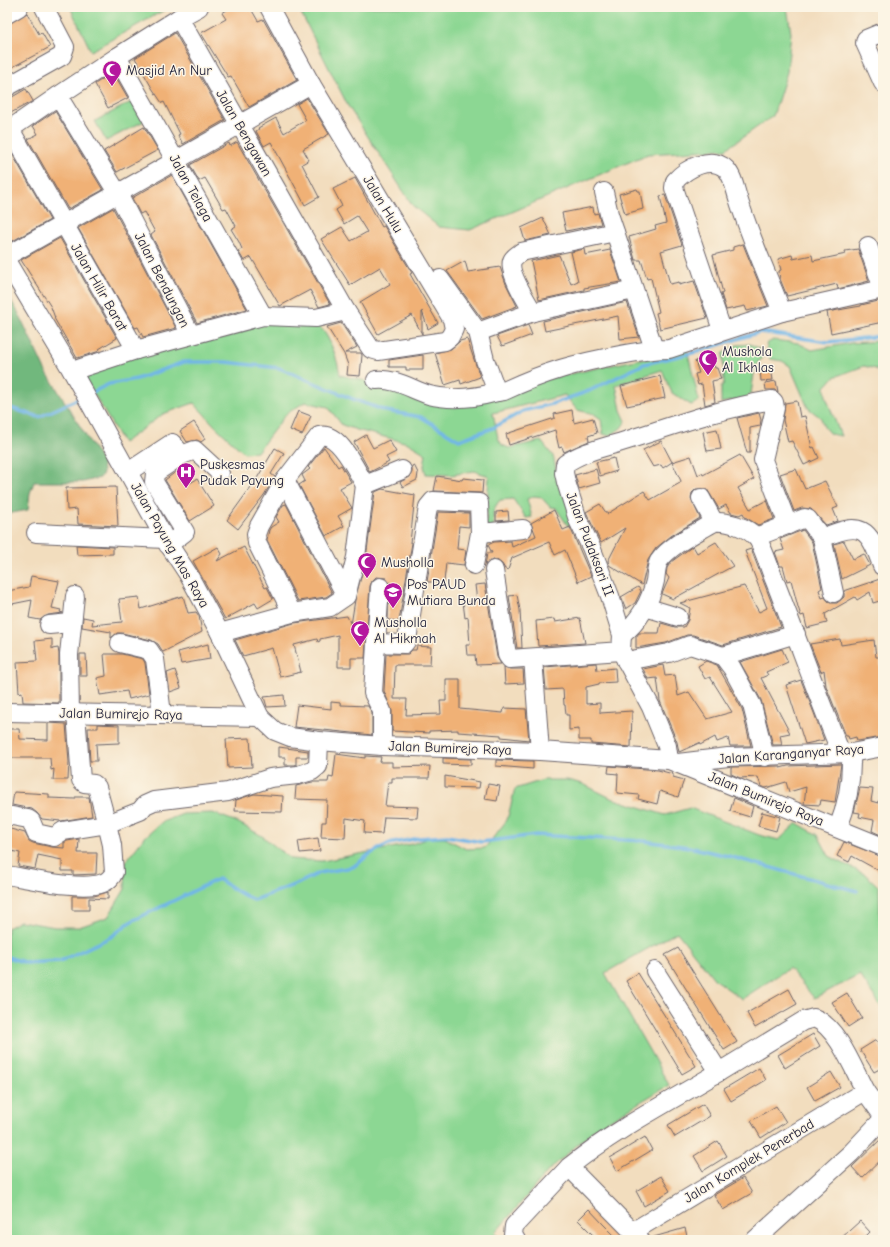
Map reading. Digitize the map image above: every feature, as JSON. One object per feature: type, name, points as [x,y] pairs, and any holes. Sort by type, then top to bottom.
[{"type":"street","points":[[7,14],[19,7]]},
{"type":"street","points":[[7,87],[62,56],[65,52],[65,47],[44,7]]},
{"type":"street","points":[[8,130],[117,57],[199,7]]},
{"type":"street","name":"Jalan Hulu","points":[[269,7],[311,84],[452,319],[454,329],[450,337],[445,341],[378,351]]},
{"type":"street","name":"Jalan Bengawan","points":[[179,18],[346,311],[368,346],[378,351]]},
{"type":"street","points":[[883,32],[866,39],[865,43],[883,83]]},
{"type":"street","name":"Jalan Telaga","points":[[117,57],[263,316]]},
{"type":"street","points":[[7,256],[311,84]]},
{"type":"street","name":"Jalan Bendungan","points":[[58,96],[118,194],[191,335],[136,350],[74,373]]},
{"type":"street","name":"Jalan Hilir Barat","points":[[8,130],[136,350]]},
{"type":"street","points":[[722,330],[674,188],[675,181],[680,175],[694,166],[710,163],[727,169],[732,178],[745,221],[782,312]]},
{"type":"street","points":[[604,192],[615,232],[654,349]]},
{"type":"street","points":[[533,312],[516,280],[511,266],[512,259],[521,252],[615,232]]},
{"type":"street","points":[[376,380],[388,379],[441,398],[475,398],[504,391],[556,369],[582,361],[654,349],[669,349],[722,330],[782,312],[883,289],[868,246]]},
{"type":"street","name":"Jalan Payung Mas Raya","points":[[7,262],[74,373],[166,542],[188,574],[220,633],[260,717]]},
{"type":"street","points":[[440,279],[478,332],[485,360],[497,392]]},
{"type":"street","points":[[478,332],[533,312],[634,290]]},
{"type":"street","points":[[191,335],[263,316],[316,318],[346,311]]},
{"type":"street","name":"Jalan Pudaksari II","points":[[672,762],[651,707],[623,649],[610,596],[591,547],[578,520],[565,478],[565,464],[573,459],[592,452],[738,406],[772,400],[774,402],[771,429],[763,460],[788,525]]},
{"type":"street","points":[[220,633],[292,613],[330,607],[346,596],[356,557],[364,485],[340,446],[330,436],[325,435],[319,436],[285,480],[256,534],[257,543],[292,613]]},
{"type":"street","points":[[128,472],[172,443],[182,455]]},
{"type":"street","points":[[36,533],[166,542],[185,532],[154,482],[155,473],[182,455],[195,450],[220,473]]},
{"type":"street","points":[[364,485],[402,470]]},
{"type":"street","points":[[285,480],[346,596]]},
{"type":"street","points":[[701,498],[714,522]]},
{"type":"street","points":[[376,643],[404,644],[407,640],[429,505],[436,500],[479,504],[480,533],[474,566]]},
{"type":"street","points":[[756,537],[805,518],[808,519],[822,538],[834,593]]},
{"type":"street","points":[[623,649],[633,626],[645,607],[654,583],[658,562],[667,552],[714,522],[721,522],[741,528],[756,537],[796,634],[816,693],[846,753],[850,785],[847,806],[838,828]]},
{"type":"street","points":[[822,538],[847,528],[862,532],[874,543],[882,566]]},
{"type":"street","points":[[480,533],[523,529]]},
{"type":"street","points":[[494,570],[507,655],[510,659],[513,660],[623,649],[669,653],[690,645],[723,656],[732,668],[752,706],[765,757]]},
{"type":"street","points":[[380,587],[373,693],[382,711],[382,746]]},
{"type":"street","points":[[7,875],[65,885],[98,884],[105,882],[114,872],[112,845],[97,787],[94,784],[84,783],[81,780],[73,713],[69,655],[71,623],[75,596]]},
{"type":"street","points":[[645,607],[678,617]]},
{"type":"street","points":[[49,625],[71,623]]},
{"type":"street","points":[[723,656],[796,634]]},
{"type":"street","points":[[120,643],[149,650],[155,659],[162,714]]},
{"type":"street","points":[[533,658],[540,751]]},
{"type":"street","name":"Jalan Bumirejo Raya","points":[[7,712],[260,717],[275,731],[290,737],[319,741],[382,746],[540,751],[672,762],[883,847]]},
{"type":"street","points":[[7,815],[28,819],[31,821],[36,833],[54,837],[63,831],[107,824],[140,811],[145,805],[154,801],[228,792],[270,778],[298,775],[312,771],[318,766],[319,741]]},
{"type":"street","name":"Jalan Karanganyar Raya","points":[[672,762],[728,757],[765,757],[846,753],[883,747]]},
{"type":"street","points":[[655,971],[719,1072]]},
{"type":"street","points":[[516,1240],[513,1235],[514,1226],[569,1167],[586,1153],[803,1021],[814,1018],[826,1024],[839,1042],[865,1091],[883,1116]]},
{"type":"street","name":"Jalan Komplek Penerbad","points":[[569,1167],[636,1236],[865,1091]]},
{"type":"street","points":[[755,1240],[851,1153],[883,1119]]},
{"type":"green space","points":[[70,7],[170,7],[91,51]]},
{"type":"green space","points":[[298,7],[787,7],[791,33],[787,72],[773,116],[726,149],[648,154],[470,230],[439,227],[413,206],[348,106]]},
{"type":"green space","points":[[133,101],[144,121],[106,141],[95,121]]},
{"type":"green space","points":[[7,294],[18,312],[44,368],[102,462],[103,473],[100,478],[83,482],[34,482],[30,493],[28,510],[7,514]]},
{"type":"green space","points":[[266,320],[309,322],[319,326],[324,331],[332,346],[340,375],[434,397],[551,378],[687,349],[699,401],[691,405],[672,393],[662,370],[616,385],[621,410],[626,421],[621,428],[610,436],[603,434],[601,419],[594,414],[577,410],[565,395],[493,413],[498,438],[502,445],[509,448],[541,441],[553,456],[560,486],[574,521],[568,526],[556,508],[550,507],[541,497],[534,496],[527,499],[532,517],[526,518],[513,499],[500,500],[493,512],[493,530],[484,551],[489,476],[474,471],[452,475],[426,474],[424,466],[426,454],[408,443],[342,425],[328,407],[305,402],[286,414],[257,452],[244,453],[215,426],[194,403],[163,414],[123,443],[81,372]]},
{"type":"green space","points":[[773,340],[798,343],[812,350],[852,343],[883,341],[883,378],[876,369],[864,366],[834,377],[825,387],[826,397],[841,436],[830,434],[824,427],[821,418],[808,408],[790,366],[782,361],[770,359],[766,344]]},
{"type":"green space","points":[[750,344],[760,349],[763,356],[755,367],[751,394],[746,398],[721,403],[721,387],[724,383],[723,353],[737,345]]},
{"type":"green space","points":[[543,780],[567,780],[583,784],[611,798],[665,815],[690,808],[759,835],[779,840],[797,823],[818,835],[829,856],[866,875],[879,887],[880,919],[883,924],[883,1010],[860,975],[814,998],[789,968],[742,999],[715,980],[677,932],[605,973],[669,1085],[595,1129],[548,1171],[495,1233],[500,1240],[7,1240],[7,1089],[10,1087],[7,1068],[7,928],[20,921],[55,927],[79,927],[108,917],[125,889],[126,861],[144,838],[162,822],[183,814],[213,813],[237,822],[262,836],[291,859],[322,861],[412,844],[428,838],[445,838],[466,849],[485,848],[507,820],[515,789]]},
{"type":"building","points":[[232,7],[250,7],[258,21],[263,19],[297,80],[249,107],[231,76],[228,77],[201,33],[226,19],[222,13]]},
{"type":"building","points":[[27,13],[39,34],[42,33],[50,47],[7,70],[7,24]]},
{"type":"building","points":[[175,33],[225,120],[183,144],[178,135],[180,134],[164,102],[162,103],[152,88],[135,58]]},
{"type":"building","name":"Masjid An Nur","points":[[113,72],[128,98],[108,108],[95,84]]},
{"type":"building","points":[[26,89],[33,101],[7,115],[7,100]]},
{"type":"building","points":[[307,98],[329,134],[303,149],[309,160],[302,164],[319,197],[305,205],[271,142],[264,146],[256,131],[259,129],[258,128],[276,118],[284,133],[306,120],[297,104]]},
{"type":"building","points":[[55,111],[103,190],[68,209],[28,139],[38,134],[33,126]]},
{"type":"building","points":[[144,127],[158,150],[117,172],[104,151]]},
{"type":"building","points":[[237,142],[330,304],[319,307],[310,290],[280,306],[251,257],[244,261],[238,251],[242,249],[231,229],[236,226],[226,208],[223,209],[205,178],[199,181],[190,165],[229,143],[230,146]]},
{"type":"building","points":[[7,145],[50,220],[9,243],[7,239]]},
{"type":"building","points":[[172,175],[247,309],[197,323],[151,235],[155,232],[144,212],[140,214],[132,198]]},
{"type":"building","points":[[355,178],[382,227],[384,226],[412,273],[410,274],[438,323],[428,329],[422,311],[422,334],[412,315],[378,334],[360,302],[390,284],[380,267],[350,285],[321,239],[342,227],[351,241],[367,232],[357,216],[344,224],[336,210],[342,206],[333,189]]},
{"type":"building","points":[[637,189],[640,191],[643,209],[625,214],[619,194]]},
{"type":"building","points":[[665,195],[682,245],[661,251],[670,284],[679,282],[679,285],[694,281],[707,318],[660,329],[656,313],[659,312],[651,278],[647,279],[641,260],[635,260],[629,237],[656,229],[655,226],[666,223],[660,196]]},
{"type":"building","points":[[593,207],[594,214],[598,213],[601,224],[566,231],[562,213]]},
{"type":"building","points":[[113,208],[176,328],[143,337],[138,327],[135,328],[78,228]]},
{"type":"building","points":[[543,218],[551,235],[525,241],[521,228]]},
{"type":"building","points":[[60,238],[117,338],[99,349],[100,351],[77,358],[54,318],[51,307],[21,260]]},
{"type":"building","points":[[743,244],[768,306],[747,311],[745,306],[726,310],[713,255],[733,250],[733,247]]},
{"type":"building","points":[[584,249],[585,255],[610,250],[621,282],[584,288],[584,290],[539,300],[531,261],[559,255],[571,284],[578,281],[571,252]]},
{"type":"building","points":[[858,249],[869,281],[838,289],[837,284],[787,296],[780,279],[779,271],[781,270],[778,259],[792,255],[793,259],[812,255],[813,261],[846,254],[845,251]]},
{"type":"building","points":[[465,261],[468,272],[500,267],[506,284],[517,306],[482,319],[447,271]]},
{"type":"building","points":[[883,300],[883,322],[831,333],[827,312],[861,306]]},
{"type":"building","points":[[627,302],[639,337],[620,339],[618,316],[545,331],[543,321]]},
{"type":"building","points":[[341,323],[357,347],[345,353],[361,353],[362,355],[360,376],[347,375],[348,365],[344,354],[327,327]]},
{"type":"building","points":[[528,325],[532,335],[502,346],[497,336]]},
{"type":"building","points":[[467,339],[480,377],[461,384],[460,380],[445,385],[435,353],[451,349],[460,341]]},
{"type":"building","points":[[423,355],[423,370],[406,370],[406,367],[389,367],[389,360]]},
{"type":"building","points":[[710,356],[721,379],[712,381],[715,402],[705,405],[702,384],[698,385],[695,374],[699,373],[695,361]]},
{"type":"building","points":[[771,368],[773,380],[761,381],[760,369]]},
{"type":"building","points":[[660,376],[665,398],[627,406],[621,386]]},
{"type":"building","points":[[776,381],[778,392],[775,390],[766,390],[765,383]]},
{"type":"building","points":[[797,401],[800,417],[805,416],[812,448],[814,447],[819,458],[804,465],[792,441],[788,442],[783,420],[785,403]]},
{"type":"building","points":[[572,410],[574,423],[593,418],[597,433],[588,436],[589,441],[564,452],[562,447],[559,448],[555,430],[509,445],[506,434],[555,418],[554,414]]},
{"type":"building","points":[[298,411],[311,416],[302,435],[290,430]]},
{"type":"building","points":[[759,413],[761,420],[760,426],[750,428],[750,453],[747,453],[737,418]]},
{"type":"building","points":[[194,422],[205,439],[201,442],[197,440],[187,442],[180,431]]},
{"type":"building","points":[[717,429],[721,449],[707,451],[703,432]]},
{"type":"building","points":[[366,435],[373,448],[389,440],[396,452],[386,457],[389,462],[370,472],[354,442]]},
{"type":"building","points":[[661,441],[672,462],[663,468],[661,465],[653,467],[643,450]]},
{"type":"building","points":[[324,447],[338,467],[341,465],[351,482],[340,488],[352,508],[338,516],[344,526],[326,536],[299,485],[305,481],[302,475],[310,469],[308,467]]},
{"type":"building","points":[[275,448],[284,453],[271,474],[275,477],[264,495],[238,529],[227,520],[256,480]]},
{"type":"building","points":[[740,455],[754,479],[738,488],[750,509],[767,500],[774,519],[758,525],[745,517],[743,513],[739,515],[731,513],[726,505],[719,509],[707,489],[696,489],[692,493],[691,498],[700,518],[671,536],[656,548],[648,560],[642,585],[609,565],[608,561],[625,528],[601,543],[586,512],[600,504],[607,514],[644,491],[650,500],[680,483],[681,481],[672,462],[691,456],[698,475],[702,473],[703,475]]},
{"type":"building","points":[[614,458],[617,471],[600,476],[596,462]]},
{"type":"building","points":[[414,465],[418,473],[417,480],[403,487],[400,482],[410,477],[412,466]]},
{"type":"building","name":"Puskesmas Pudak Payung","points":[[181,468],[190,483],[197,479],[214,506],[190,521],[165,480]]},
{"type":"building","points":[[596,469],[600,483],[579,489],[575,475]]},
{"type":"building","points":[[796,469],[805,489],[825,481],[838,507],[833,509],[838,521],[826,525],[811,509],[802,508],[794,511],[780,474]]},
{"type":"building","points":[[437,476],[462,480],[463,478],[483,480],[482,493],[434,491]]},
{"type":"building","points":[[116,487],[118,526],[78,524],[77,509],[67,510],[66,488]]},
{"type":"building","points":[[382,489],[415,495],[410,543],[412,543],[399,621],[388,620],[389,582],[386,578],[376,577],[370,586],[365,658],[351,658],[351,667],[338,667],[338,635],[320,639],[318,642],[317,639],[294,645],[301,672],[280,677],[272,648],[243,656],[235,640],[294,623],[347,616],[351,625],[355,600],[366,558],[375,492]]},
{"type":"building","points":[[286,504],[332,593],[326,597],[298,601],[267,540],[269,530],[279,522],[276,517],[283,505]]},
{"type":"building","points":[[554,510],[563,530],[570,527],[591,576],[578,582],[565,550],[555,555],[549,542],[512,558],[508,570],[505,569],[497,560],[492,560],[485,566],[487,553],[492,553],[488,545],[494,542],[511,541],[512,547],[536,536],[531,523]]},
{"type":"building","points":[[508,511],[509,520],[496,521],[496,512]]},
{"type":"building","points":[[438,512],[469,513],[469,527],[459,526],[457,549],[466,550],[464,565],[446,563],[444,582],[427,582]]},
{"type":"building","points":[[803,530],[812,542],[822,588],[819,590],[822,598],[825,597],[830,603],[837,603],[844,597],[844,591],[883,578],[883,600],[873,603],[870,592],[857,600],[855,597],[825,614],[827,623],[807,628],[804,615],[801,616],[798,607],[791,580],[787,581],[783,566],[780,566],[775,552],[784,550],[780,539]]},
{"type":"building","points":[[844,541],[853,559],[864,554],[870,565],[842,579],[834,544]]},
{"type":"building","points":[[716,542],[733,566],[673,599],[662,594],[669,578],[666,574],[667,568],[671,562],[693,546],[697,553]]},
{"type":"building","points":[[76,545],[113,547],[113,554],[77,555]]},
{"type":"building","points":[[218,547],[222,554],[217,561],[244,547],[265,588],[267,587],[273,599],[258,608],[255,603],[225,619],[193,561]]},
{"type":"building","points":[[751,549],[781,627],[723,645],[693,635],[687,635],[666,643],[636,648],[636,637],[639,633],[659,633],[661,623],[675,627],[684,627],[688,620],[690,608],[680,603],[744,586],[759,612],[767,608],[745,551]]},
{"type":"building","points":[[31,576],[59,581],[52,608],[61,610],[60,612],[63,613],[48,615],[40,620],[29,618],[32,600],[7,605],[7,591],[29,587]]},
{"type":"building","points":[[485,584],[497,657],[501,664],[476,665],[475,655],[467,655],[466,645],[470,645],[468,617],[465,618],[463,602],[477,601],[475,585]]},
{"type":"building","points":[[638,587],[641,591],[635,603],[626,609],[621,597]]},
{"type":"building","points":[[517,595],[520,610],[522,648],[517,648],[509,596]]},
{"type":"building","points":[[183,596],[188,613],[196,612],[199,616],[202,632],[163,652],[158,644],[151,640],[122,633],[117,633],[111,638],[111,632],[82,627],[83,617],[93,619],[92,625],[122,622],[119,599],[139,597],[141,609]]},
{"type":"building","points":[[580,618],[585,643],[538,646],[536,621],[554,619],[555,622]]},
{"type":"building","points":[[52,639],[52,649],[58,648],[59,654],[59,703],[23,702],[22,692],[19,693],[17,662],[37,661],[35,641]]},
{"type":"building","points":[[840,639],[841,645],[874,640],[876,657],[880,657],[883,737],[857,741],[856,737],[849,739],[848,736],[846,736],[826,686],[824,670],[821,672],[810,644]]},
{"type":"building","points":[[208,644],[210,659],[181,664],[178,652]]},
{"type":"building","points":[[417,646],[431,647],[430,665],[395,665],[394,699],[407,699],[406,715],[441,714],[440,701],[446,701],[446,679],[460,679],[460,709],[503,713],[504,708],[526,709],[529,740],[501,737],[501,735],[458,732],[458,730],[429,731],[429,733],[392,731],[392,711],[384,691],[386,654],[408,654],[412,650],[416,650]]},
{"type":"building","points":[[782,649],[788,662],[766,672],[768,675],[761,678],[790,733],[780,735],[782,745],[773,745],[761,700],[740,662]]},
{"type":"building","points":[[80,654],[86,654],[87,676],[80,676]]},
{"type":"building","points":[[104,654],[122,654],[143,659],[145,663],[149,694],[129,699],[127,691],[100,695],[97,678],[106,676]]},
{"type":"building","points":[[706,661],[717,665],[742,709],[751,746],[730,746],[728,738],[717,742],[715,737],[700,745],[699,743],[679,752],[677,742],[660,701],[657,678],[648,679],[643,669],[663,665],[665,676],[675,675],[678,696],[689,692],[707,719],[732,712],[710,677],[705,679],[698,666]]},
{"type":"building","points":[[596,663],[597,670],[615,668],[616,682],[599,683],[586,687],[586,704],[600,703],[600,713],[632,711],[631,747],[591,744],[591,740],[579,740],[579,729],[569,730],[569,715],[566,715],[563,689],[546,690],[544,667]]},
{"type":"building","points":[[504,667],[510,669],[523,669],[524,683],[505,684]]},
{"type":"building","points":[[175,670],[181,688],[170,692],[167,673]]},
{"type":"building","points":[[801,680],[824,740],[805,744],[786,685]]},
{"type":"building","points":[[284,695],[285,706],[267,707],[264,697]]},
{"type":"building","points":[[331,702],[341,703],[341,705],[368,706],[372,713],[372,735],[294,727],[297,705],[331,709]]},
{"type":"building","points":[[48,723],[66,724],[69,762],[68,780],[53,780],[54,769],[51,770],[50,758],[7,758],[7,729],[19,729],[20,739],[48,740]]},
{"type":"building","points":[[98,724],[119,725],[119,743],[96,744],[97,761],[90,761],[88,728],[98,728]]},
{"type":"building","points":[[250,738],[252,767],[228,768],[226,739]]},
{"type":"building","points":[[279,747],[308,751],[308,757],[296,757],[296,765],[285,765],[285,757],[279,757]]},
{"type":"building","points":[[336,754],[365,758],[365,756],[381,757],[380,762],[392,762],[392,767],[430,766],[429,778],[392,778],[392,782],[388,782],[385,806],[418,807],[417,818],[384,817],[382,834],[364,833],[365,821],[346,818],[345,838],[321,837],[322,822],[326,822],[327,800],[295,799],[296,786],[312,782],[328,782],[329,777],[333,778]]},
{"type":"building","points":[[443,758],[471,759],[471,765],[443,764]]},
{"type":"building","points":[[496,760],[533,761],[533,769],[496,766]]},
{"type":"building","points":[[841,764],[835,802],[821,800],[820,805],[804,804],[806,787],[789,792],[786,782],[766,788],[761,786],[758,777],[740,778],[731,774],[731,767],[780,766],[780,768],[788,766]]},
{"type":"building","points":[[609,766],[658,770],[673,774],[673,777],[684,780],[678,797],[660,791],[657,804],[638,799],[639,795],[617,793],[618,774],[608,773]]},
{"type":"building","points":[[445,776],[480,782],[479,788],[445,787]]},
{"type":"building","points":[[488,784],[500,786],[497,801],[485,799]]},
{"type":"building","points":[[860,788],[873,789],[871,801],[878,803],[878,801],[883,801],[883,836],[872,831],[874,820],[859,817],[860,813],[854,812]]},
{"type":"building","points":[[14,792],[49,794],[49,798],[75,799],[75,797],[89,797],[92,816],[61,821],[42,819],[32,809],[12,805]]},
{"type":"building","points":[[254,794],[283,796],[282,812],[235,811],[236,800]]},
{"type":"building","points":[[734,798],[753,806],[750,817],[730,811]]},
{"type":"building","points":[[762,812],[780,817],[776,831],[758,826]]},
{"type":"building","points":[[7,828],[25,833],[29,841],[33,843],[52,847],[64,848],[64,843],[67,841],[79,839],[78,853],[97,853],[96,874],[73,875],[73,871],[62,871],[62,860],[38,855],[35,869],[18,866],[20,853],[7,850]]},
{"type":"building","points":[[318,838],[320,851],[300,853],[298,841]]},
{"type":"building","points":[[844,842],[883,857],[883,873],[852,856],[849,862],[837,856]]},
{"type":"building","points":[[108,892],[108,899],[89,898],[89,910],[72,910],[72,896],[94,896]]},
{"type":"building","points":[[678,948],[737,1042],[724,1050],[665,955]]},
{"type":"building","points":[[638,973],[696,1066],[682,1074],[626,981]]},
{"type":"building","points":[[789,989],[797,1004],[755,1028],[747,1013]]},
{"type":"building","points":[[847,993],[862,1018],[848,1027],[832,1002]]},
{"type":"building","points":[[813,1034],[820,1046],[785,1068],[778,1055]]},
{"type":"building","points":[[876,1040],[883,1052],[883,1067],[874,1072],[860,1050]]},
{"type":"building","points":[[759,1068],[766,1080],[731,1101],[724,1089]]},
{"type":"building","points":[[831,1072],[840,1087],[815,1101],[807,1087]]},
{"type":"building","points":[[703,1104],[710,1116],[675,1137],[668,1125]]},
{"type":"building","points":[[776,1106],[786,1122],[761,1138],[751,1121]]},
{"type":"building","points":[[645,1137],[652,1150],[617,1171],[610,1158]]},
{"type":"building","points":[[883,1137],[883,1158],[862,1178],[852,1167]]},
{"type":"building","points":[[718,1141],[727,1156],[703,1171],[694,1156]]},
{"type":"building","points":[[661,1176],[670,1191],[644,1206],[636,1191]]},
{"type":"building","points":[[743,1178],[752,1193],[723,1210],[714,1195]]},
{"type":"building","points":[[589,1209],[619,1240],[598,1240],[578,1220]]},
{"type":"building","points":[[860,1221],[870,1232],[862,1240],[839,1240]]},
{"type":"building","points":[[685,1228],[688,1240],[654,1240],[654,1237]]},
{"type":"waterway","points":[[91,393],[109,384],[137,379],[184,362],[226,362],[279,368],[386,411],[421,417],[459,440],[493,428],[523,411],[552,404],[589,391],[644,364],[692,353],[760,332],[828,342],[883,336]]},
{"type":"waterway","points":[[7,407],[39,417],[80,398]]},
{"type":"waterway","points":[[7,957],[27,963],[60,961],[111,937],[130,922],[218,879],[254,900],[299,883],[319,873],[353,867],[370,854],[388,844],[419,838],[447,836],[482,842],[536,835],[644,841],[689,847],[728,856],[857,891]]},
{"type":"place","name":"Masjid An Nur","points":[[112,87]]},
{"type":"place","name":"Mushola Al Ikhlas","points":[[708,376]]},
{"type":"place","name":"Puskesmas Pudak Payung","points":[[186,489]]},
{"type":"place","name":"Musholla","points":[[367,579]]},
{"type":"place","name":"Pos PAUD Mutiara Bunda","points":[[393,609]]},
{"type":"place","name":"Musholla Al Hikmah","points":[[360,647]]}]
